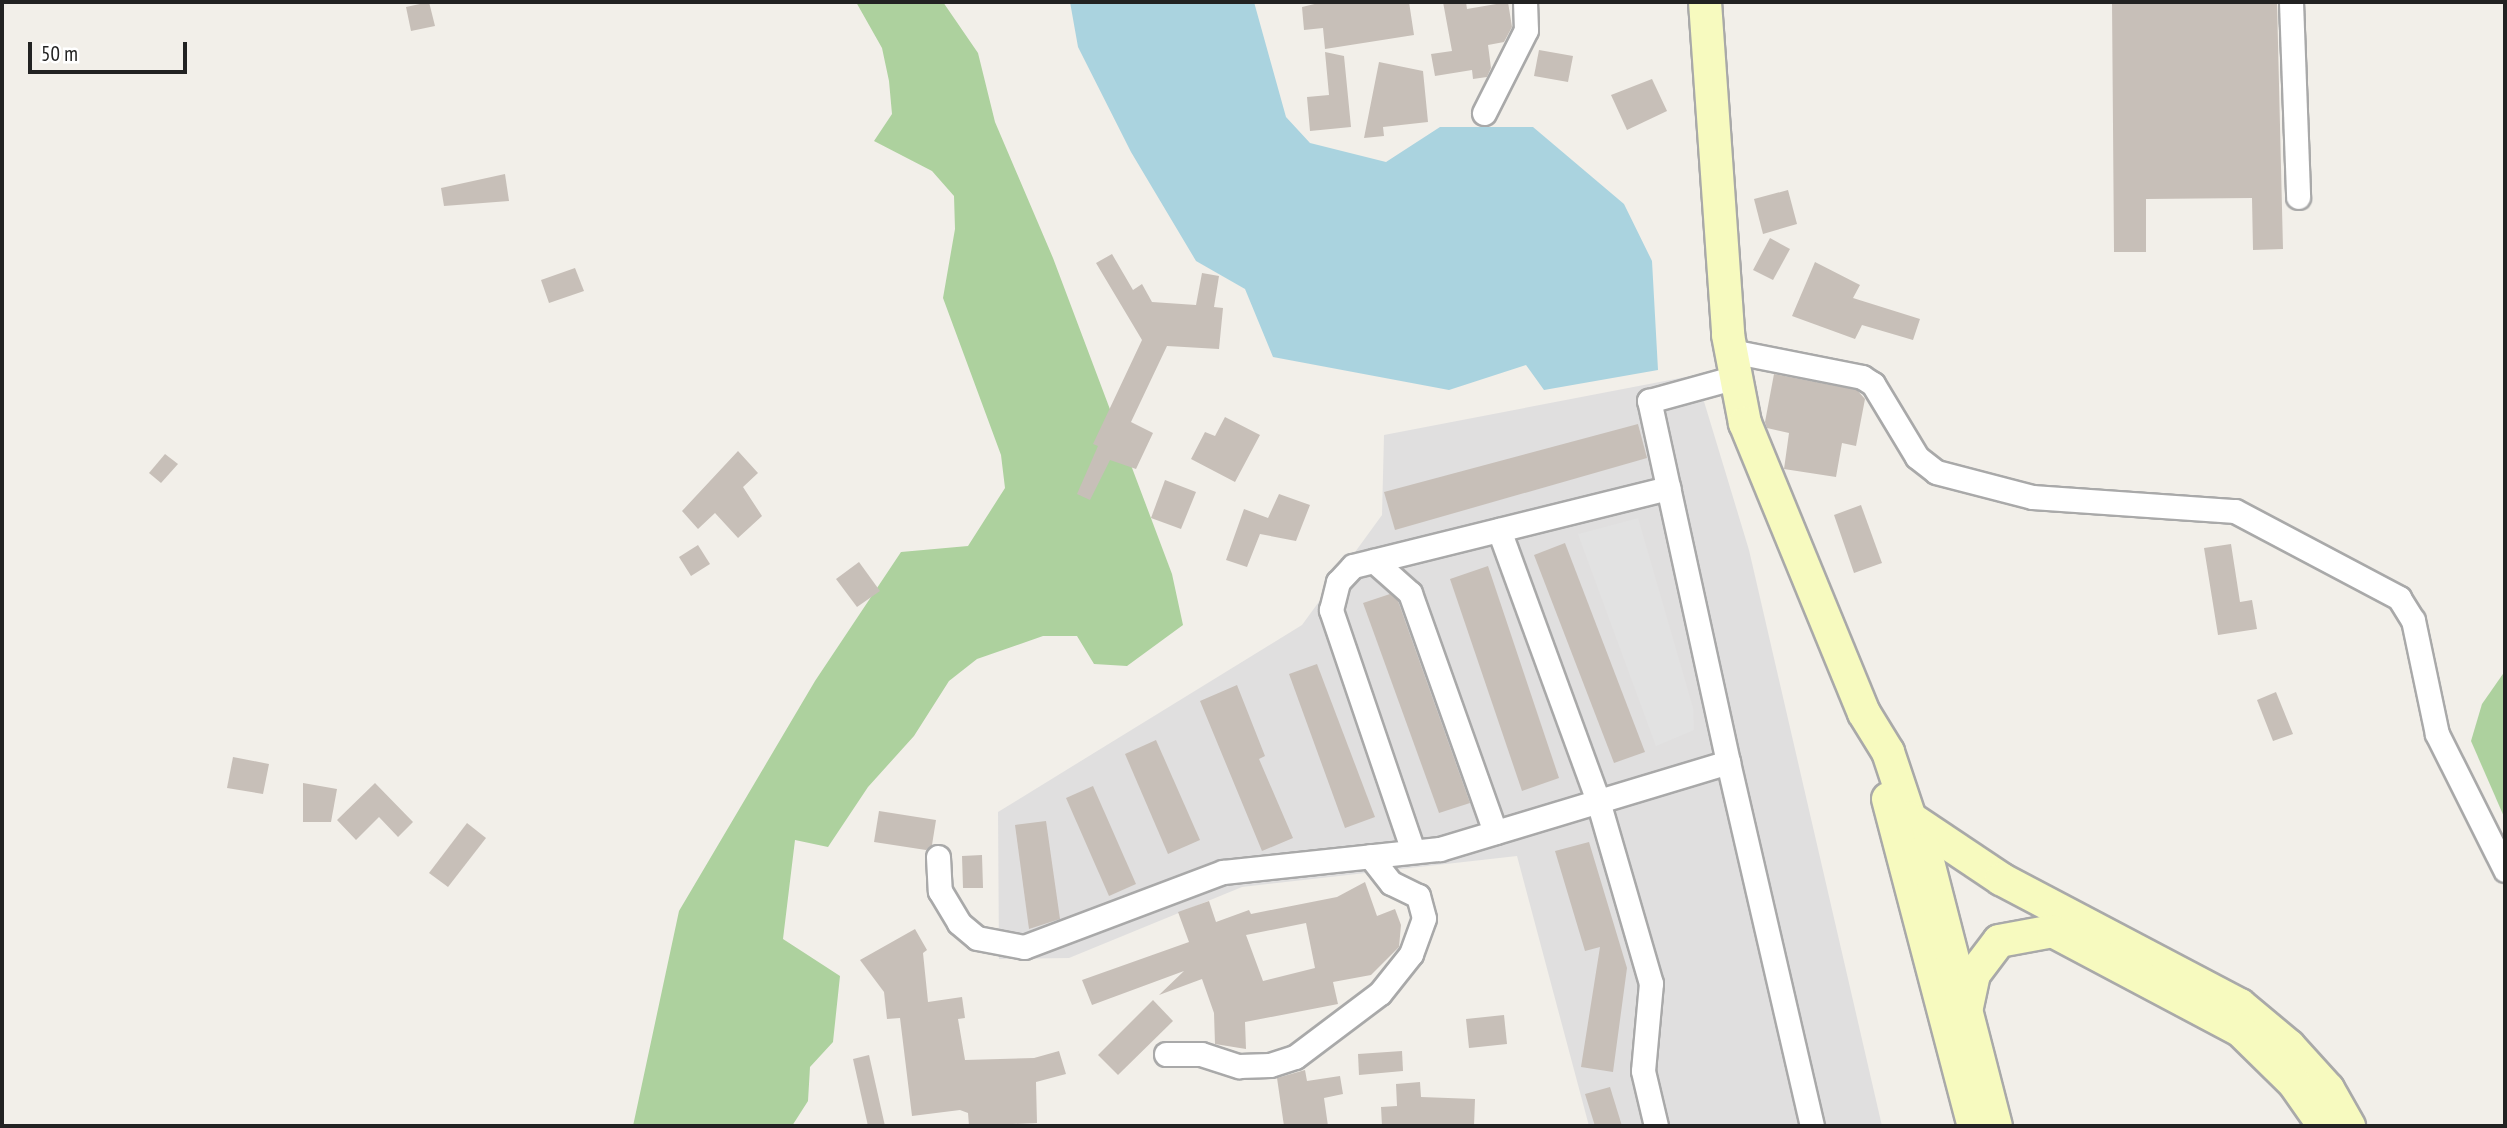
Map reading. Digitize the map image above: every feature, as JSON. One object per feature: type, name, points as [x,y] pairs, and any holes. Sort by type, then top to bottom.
[{"type":"main road","points":[[1705,2],[1733,364],[1745,423],[1768,485],[1864,713],[1915,887],[1974,1126]]},
{"type":"main road","points":[[1864,713],[1888,752],[1940,894],[1996,1126]]},
{"type":"main road","points":[[1910,818],[2001,879],[2240,1005],[2297,1055],[2328,1089],[2349,1126]]},
{"type":"main road","points":[[1967,1007],[1974,974],[1999,942],[2053,931],[2241,1031],[2294,1083],[2324,1126]]},
{"type":"street","points":[[1485,113],[1526,30],[1524,2]]},
{"type":"street","points":[[2291,2],[2298,197]]},
{"type":"street","points":[[1812,1126],[1728,762],[1649,401],[1733,364],[1862,377],[1872,384],[1917,457],[1936,472],[2033,497],[2235,511],[2399,597],[2413,620],[2437,734],[2505,870]]},
{"type":"street","points":[[1413,851],[1331,610],[1338,582],[1353,566],[1668,488]]},
{"type":"street","points":[[1499,530],[1598,801],[1651,983],[1643,1071],[1656,1126]]},
{"type":"street","points":[[1374,561],[1410,593],[1495,832]]},
{"type":"street","points":[[938,857],[940,891],[959,923],[977,938],[1024,947],[1223,872],[1413,851],[1495,832],[1728,762]]},
{"type":"street","points":[[1166,1054],[1188,1052],[1239,1066],[1270,1065],[1295,1057],[1380,993],[1410,954],[1424,918],[1418,897],[1391,883],[1370,856]]},
{"type":"shaded area","points":[[1696,375],[1749,550],[1882,1126],[1589,1126],[1517,856],[1242,887],[1069,958],[999,959],[998,812],[1302,625],[1382,515],[1384,435]]},
{"type":"shaded area","points":[[1638,518],[1693,708],[1694,730],[1656,746],[1578,534]]},
{"type":"green space","points":[[856,2],[943,2],[978,53],[995,122],[1053,258],[1172,574],[1183,625],[1127,666],[1094,664],[1077,636],[1043,636],[977,659],[949,681],[914,736],[868,787],[828,847],[795,840],[783,939],[840,976],[833,1042],[810,1067],[808,1101],[792,1126],[633,1126],[679,911],[815,681],[901,552],[968,546],[1005,488],[1001,455],[943,298],[955,229],[954,196],[932,171],[874,141],[892,114],[889,81],[882,48]]},
{"type":"green space","points":[[2505,671],[2505,819],[2471,741],[2482,704]]},
{"type":"water","points":[[1070,2],[1254,2],[1286,117],[1310,143],[1386,162],[1440,127],[1533,127],[1624,204],[1652,261],[1658,370],[1544,390],[1526,365],[1449,390],[1273,357],[1245,289],[1196,261],[1131,152],[1078,47]]},
{"type":"building","points":[[429,2],[435,26],[411,31],[406,7]]},
{"type":"building","points":[[1323,2],[1409,2],[1414,35],[1325,49],[1323,28],[1304,30],[1302,7]]},
{"type":"building","points":[[1443,2],[1466,2],[1467,9],[1508,2],[1512,27],[1504,42],[1488,45],[1491,68],[1487,77],[1473,79],[1472,70],[1435,76],[1431,54],[1452,51]]},
{"type":"building","points":[[2112,2],[2277,2],[2283,249],[2253,250],[2252,198],[2146,199],[2146,252],[2114,252]]},
{"type":"building","points":[[1539,50],[1573,56],[1568,82],[1534,76]]},
{"type":"building","points":[[1325,52],[1344,56],[1351,127],[1310,131],[1307,97],[1329,95]]},
{"type":"building","points":[[1379,62],[1423,71],[1428,122],[1383,127],[1384,136],[1364,138]]},
{"type":"building","points":[[1652,79],[1667,111],[1627,130],[1611,95]]},
{"type":"building","points":[[505,174],[509,201],[444,206],[441,188]]},
{"type":"building","points":[[1788,190],[1797,224],[1763,234],[1754,199]]},
{"type":"building","points":[[1770,238],[1790,249],[1773,280],[1753,270]]},
{"type":"building","points":[[1112,254],[1133,290],[1142,284],[1152,302],[1196,305],[1202,273],[1219,276],[1214,307],[1223,308],[1219,349],[1167,346],[1131,422],[1153,433],[1136,469],[1110,460],[1090,500],[1077,494],[1098,446],[1093,444],[1142,340],[1096,263]]},
{"type":"building","points":[[1815,262],[1860,285],[1853,298],[1920,319],[1913,340],[1862,325],[1855,339],[1792,316]]},
{"type":"building","points":[[575,268],[584,291],[549,303],[541,280]]},
{"type":"building","points":[[1774,374],[1857,390],[1865,399],[1856,446],[1842,443],[1836,477],[1784,469],[1789,433],[1767,428],[1765,422]]},
{"type":"building","points":[[1225,417],[1260,435],[1235,482],[1191,459],[1205,432],[1215,436]]},
{"type":"building","points":[[1638,424],[1647,458],[1395,530],[1384,492]]},
{"type":"building","points":[[738,451],[758,473],[743,487],[762,516],[738,538],[715,513],[698,529],[682,511]]},
{"type":"building","points":[[165,454],[178,464],[161,483],[149,473]]},
{"type":"building","points":[[1165,480],[1196,492],[1181,529],[1151,518]]},
{"type":"building","points":[[1279,494],[1310,505],[1296,541],[1260,534],[1247,567],[1226,560],[1244,509],[1268,518]]},
{"type":"building","points":[[1861,505],[1882,563],[1854,573],[1834,515]]},
{"type":"building","points":[[1565,543],[1645,752],[1614,763],[1534,555]]},
{"type":"building","points":[[2231,544],[2240,602],[2252,600],[2257,629],[2218,635],[2204,548]]},
{"type":"building","points":[[698,545],[710,564],[691,576],[679,557]]},
{"type":"building","points":[[859,562],[880,591],[857,607],[836,579]]},
{"type":"building","points":[[1488,566],[1559,778],[1522,791],[1450,579]]},
{"type":"building","points":[[1390,594],[1398,601],[1470,803],[1439,813],[1363,603]]},
{"type":"building","points":[[1317,664],[1375,817],[1345,828],[1289,674]]},
{"type":"building","points":[[1237,685],[1265,756],[1259,759],[1293,838],[1262,851],[1200,701]]},
{"type":"building","points":[[2276,692],[2293,734],[2273,741],[2257,700]]},
{"type":"building","points":[[1156,740],[1200,840],[1168,854],[1125,754]]},
{"type":"building","points":[[233,757],[269,764],[263,794],[227,788]]},
{"type":"building","points":[[303,783],[337,789],[331,822],[303,822]]},
{"type":"building","points":[[375,783],[413,822],[398,837],[379,817],[356,840],[337,820]]},
{"type":"building","points":[[1093,786],[1136,884],[1109,896],[1066,798]]},
{"type":"building","points":[[879,811],[936,820],[932,845],[926,850],[874,842]]},
{"type":"building","points":[[1046,821],[1060,919],[1029,929],[1015,825]]},
{"type":"building","points":[[467,823],[486,838],[448,887],[429,873]]},
{"type":"building","points":[[1589,842],[1627,968],[1613,1072],[1581,1067],[1600,947],[1585,951],[1555,851]]},
{"type":"building","points":[[982,855],[983,888],[963,888],[962,856]]},
{"type":"building","points":[[1365,882],[1377,916],[1395,909],[1401,925],[1399,947],[1371,975],[1333,982],[1338,1004],[1245,1022],[1246,1049],[1215,1044],[1214,1013],[1202,979],[1159,995],[1184,971],[1092,1005],[1082,980],[1189,942],[1178,912],[1209,901],[1216,922],[1249,910],[1251,914],[1337,897]],"holes":[[[1306,923],[1315,968],[1263,981],[1246,935]]]},
{"type":"building","points":[[915,929],[927,950],[923,953],[928,1002],[962,997],[965,1018],[958,1019],[965,1060],[1034,1058],[1059,1051],[1066,1074],[1036,1082],[1037,1123],[969,1126],[968,1113],[960,1110],[912,1116],[900,1018],[887,1019],[884,992],[860,960]]},
{"type":"building","points":[[1153,1000],[1173,1021],[1118,1075],[1098,1055]]},
{"type":"building","points":[[1504,1015],[1507,1044],[1469,1048],[1466,1019]]},
{"type":"building","points":[[1402,1051],[1403,1071],[1359,1075],[1358,1054]]},
{"type":"building","points":[[869,1055],[885,1126],[868,1126],[853,1059]]},
{"type":"building","points":[[1305,1070],[1307,1081],[1340,1076],[1343,1094],[1324,1098],[1328,1126],[1284,1126],[1277,1078]]},
{"type":"building","points":[[1420,1082],[1421,1097],[1475,1099],[1474,1126],[1382,1126],[1381,1107],[1397,1106],[1396,1084]]},
{"type":"building","points":[[1610,1087],[1622,1126],[1595,1126],[1585,1094]]}]
